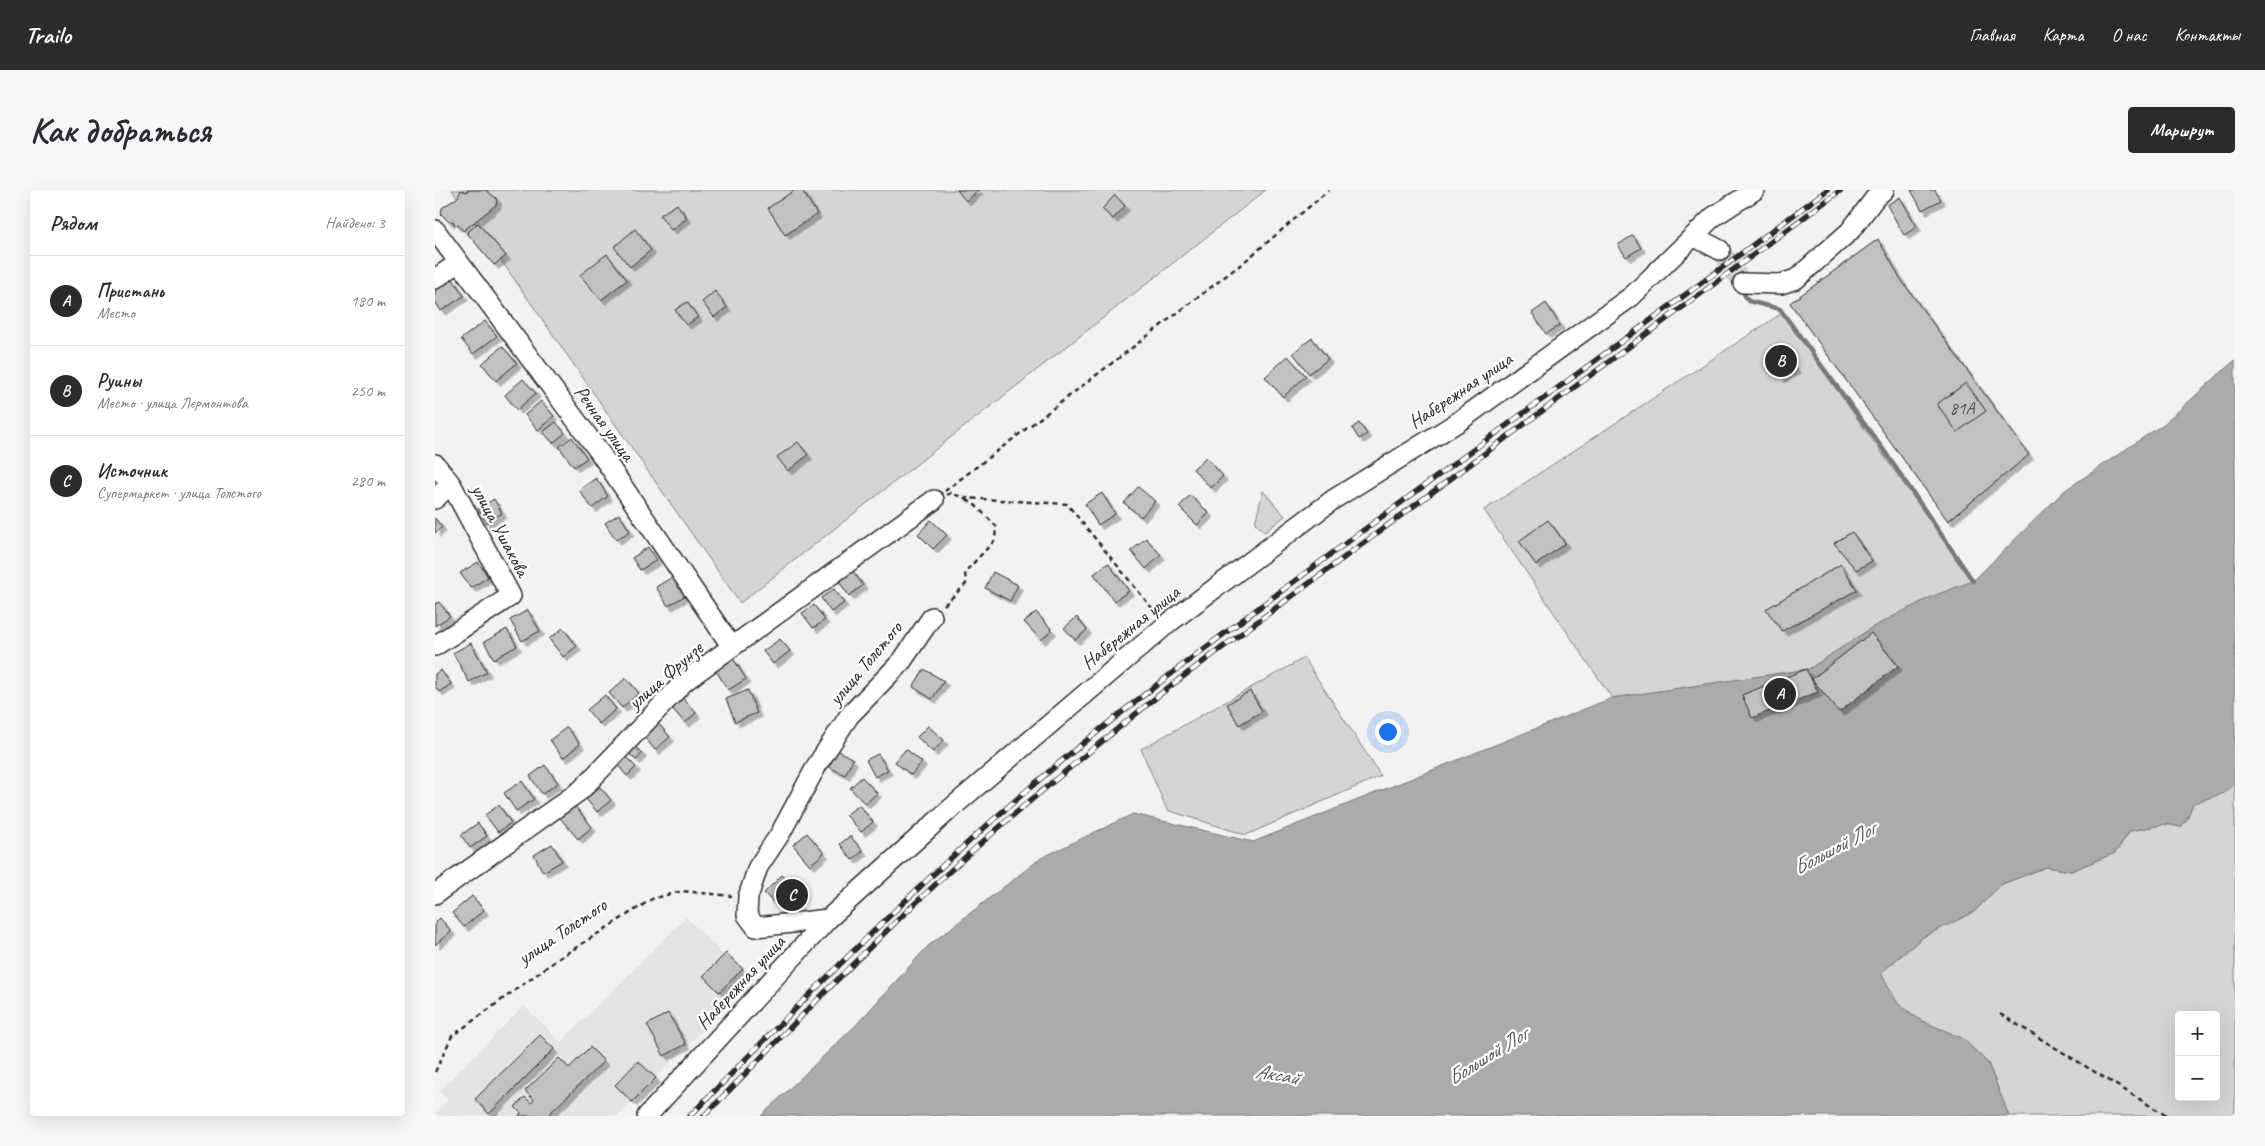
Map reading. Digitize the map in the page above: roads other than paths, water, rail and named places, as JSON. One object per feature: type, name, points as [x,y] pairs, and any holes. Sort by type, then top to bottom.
[{"type":"street","name":"Набережная улица","points":[[647,1116],[827,919],[949,810],[1166,624],[1334,499],[1458,422],[1632,296],[1695,237],[1713,217],[1755,190]]},
{"type":"street","points":[[1743,282],[1781,284],[1796,279],[1850,231],[1875,198],[1884,190]]},
{"type":"street","name":"Речная улица","points":[[435,230],[598,450],[732,647]]},
{"type":"street","points":[[1695,237],[1720,250]]},
{"type":"street","points":[[435,279],[458,263]]},
{"type":"street","name":"улица Ушакова","points":[[435,464],[451,484],[511,596],[435,646]]},
{"type":"street","name":"улица Ушакова","points":[[435,499],[451,484]]},
{"type":"street","name":"улица Фрунзе","points":[[435,894],[581,790],[685,681],[934,500]]},
{"type":"street","name":"улица Толстого","points":[[827,919],[756,927],[747,914],[748,897],[759,867],[780,834],[817,765],[849,716],[902,661],[932,616]]},
{"type":"water","points":[[2235,360],[2235,784],[2224,793],[2193,803],[2187,819],[2181,827],[2166,824],[2130,831],[2115,853],[2071,871],[2046,867],[2000,885],[1974,912],[1923,937],[1881,973],[1898,1004],[1922,1021],[1962,1038],[1988,1063],[2009,1116],[761,1116],[856,1025],[928,946],[1041,858],[1133,814],[1253,842],[1612,698],[1809,669],[1873,627],[1931,597],[1973,581],[2064,491],[2165,423]]},
{"type":"waterway","points":[[1740,287],[1748,301],[1780,309],[1885,452],[1973,581]]},
{"type":"tunnel","points":[[1720,250],[1743,283]]},
{"type":"railway","points":[[690,1116],[878,927],[974,837],[1104,726],[1254,611],[1827,190]]},
{"type":"railway","points":[[704,1116],[893,924],[1012,816],[1106,738],[1169,687],[1841,190]]},
{"type":"place","name":"Руины","points":[[1781,361]]},
{"type":"place","name":"Пристань","points":[[1780,694]]},
{"type":"place","name":"Источник","points":[[792,895]]},
{"type":"water label","name":"Большой Лог","points":[[1834,848]]},
{"type":"water label","name":"Большой Лог","points":[[1487,1056]]},
{"type":"water label","name":"Аксай","points":[[1277,1074]]}]
